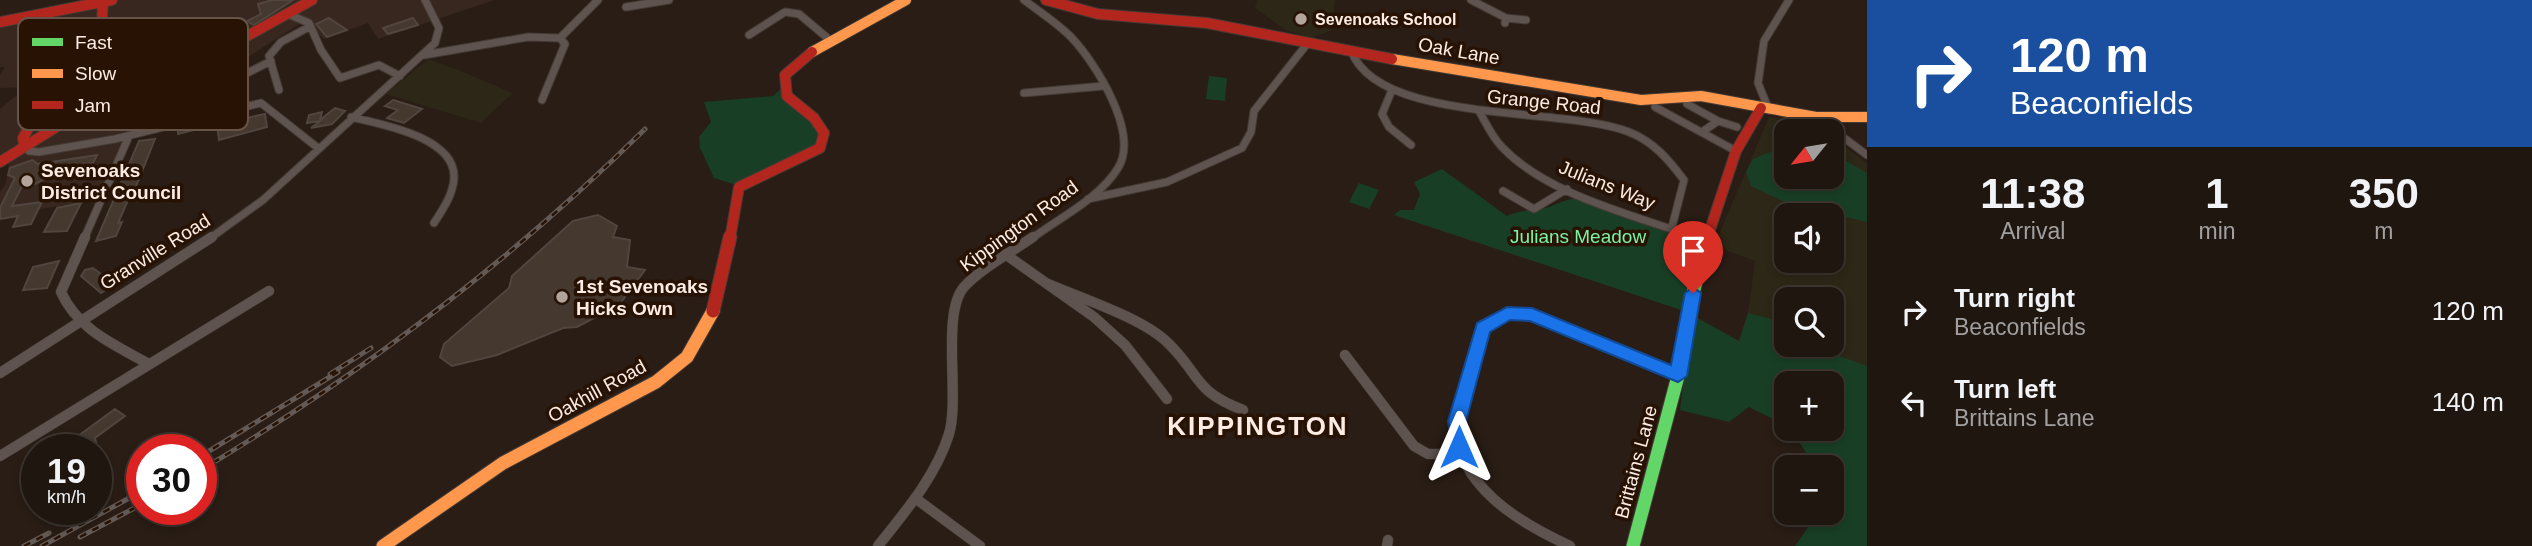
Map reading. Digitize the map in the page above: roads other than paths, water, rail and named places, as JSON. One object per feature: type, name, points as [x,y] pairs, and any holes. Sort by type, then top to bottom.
[{"type":"street","points":[[248,36],[313,0]]},
{"type":"street","points":[[424,55],[440,32],[425,0]]},
{"type":"street","points":[[424,55],[528,37],[560,38],[598,0]]},
{"type":"street","name":"Oakhill Road","points":[[383,546],[503,463],[656,382],[687,358],[710,319],[725,282],[731,222],[738,187],[820,148],[824,133],[814,118],[787,96],[785,75],[802,56],[887,15],[906,0]]},
{"type":"street","name":"Kippington Road","points":[[878,546],[915,498],[947,439],[953,418],[954,310],[963,288],[1005,254],[1107,183],[1121,163],[1123,134],[1115,104],[1079,47],[1024,0]]},
{"type":"street","name":"Oak Lane","points":[[1046,0],[1082,10],[1190,21],[1270,34],[1307,44],[1641,100],[1701,96],[1816,117],[1867,117]]},
{"type":"street","points":[[1471,0],[1505,20],[1526,20]]},
{"type":"street","points":[[1765,109],[1758,83],[1764,41],[1789,0]]},
{"type":"street","points":[[3,20],[107,1]]},
{"type":"street","points":[[626,7],[666,1]]},
{"type":"street","points":[[749,35],[785,12],[799,14],[831,41]]},
{"type":"street","points":[[288,14],[309,23],[340,78],[379,65],[400,76]]},
{"type":"street","points":[[279,90],[271,51],[280,42],[309,27]]},
{"type":"street","points":[[542,100],[563,53],[565,44],[560,38]]},
{"type":"street","points":[[1083,200],[1167,182],[1242,148],[1251,132],[1254,111],[1307,44]]},
{"type":"street","name":"Grange Road","points":[[1351,50],[1356,65],[1392,90],[1436,104],[1609,125],[1653,142],[1672,157],[1684,180],[1672,227]]},
{"type":"street","name":"Granville Road","points":[[0,373],[235,222],[424,55]]},
{"type":"street","points":[[248,73],[271,61]]},
{"type":"street","points":[[1024,93],[1104,86]]},
{"type":"street","points":[[1392,90],[1381,114],[1389,127],[1411,145]]},
{"type":"street","points":[[248,108],[265,104],[318,148]]},
{"type":"street","points":[[1687,104],[1717,121],[1737,127]]},
{"type":"street","points":[[1655,107],[1736,151]]},
{"type":"street","name":"Brittains Lane","points":[[1633,546],[1678,376],[1688,314],[1706,241],[1736,151],[1765,109]]},
{"type":"street","name":"Julians Way","points":[[1479,111],[1502,148],[1534,171],[1567,188],[1706,241]]},
{"type":"street","points":[[351,117],[424,136],[446,155],[453,173],[453,187],[447,206],[434,223]]},
{"type":"street","points":[[1816,117],[1867,155]]},
{"type":"street","points":[[1702,132],[1717,121]]},
{"type":"street","points":[[28,130],[24,146],[29,151],[39,152],[152,130]]},
{"type":"street","points":[[0,162],[51,130]]},
{"type":"street","points":[[129,136],[61,292],[69,310],[78,321],[149,364]]},
{"type":"street","points":[[1503,191],[1519,203],[1534,209],[1567,188]]},
{"type":"street","points":[[1005,254],[1094,317],[1125,345],[1167,399]]},
{"type":"street","points":[[1045,283],[1147,328],[1168,344],[1199,384],[1216,400],[1243,410]]},
{"type":"street","points":[[0,456],[269,291]]},
{"type":"street","points":[[1570,546],[1552,539],[1501,504],[1480,484],[1462,454],[1457,421],[1482,328],[1507,313],[1532,314],[1678,376]]},
{"type":"street","points":[[1345,355],[1414,446],[1428,454],[1462,454]]},
{"type":"street","points":[[915,498],[980,546]]},
{"type":"railway","points":[[217,460],[320,394],[433,313],[541,225],[645,129]]},
{"type":"railway","points":[[330,374],[371,348]]},
{"type":"railway","points":[[217,446],[338,372]]},
{"type":"railway","points":[[42,546],[126,500]]},
{"type":"railway","points":[[80,537],[126,513]]},
{"type":"railway","points":[[24,546],[49,533]]},
{"type":"place","name":"Sevenoaks School","points":[[1301,19]]},
{"type":"place","name":"Sevenoaks District Council","points":[[27,181]]},
{"type":"place","name":"1st Sevenoaks Hicks Own","points":[[562,297]]},
{"type":"district","name":"KIPPINGTON","points":[[1258,426]]},
{"type":"park label","name":"Julians Meadow","points":[[1578,236]]}]
